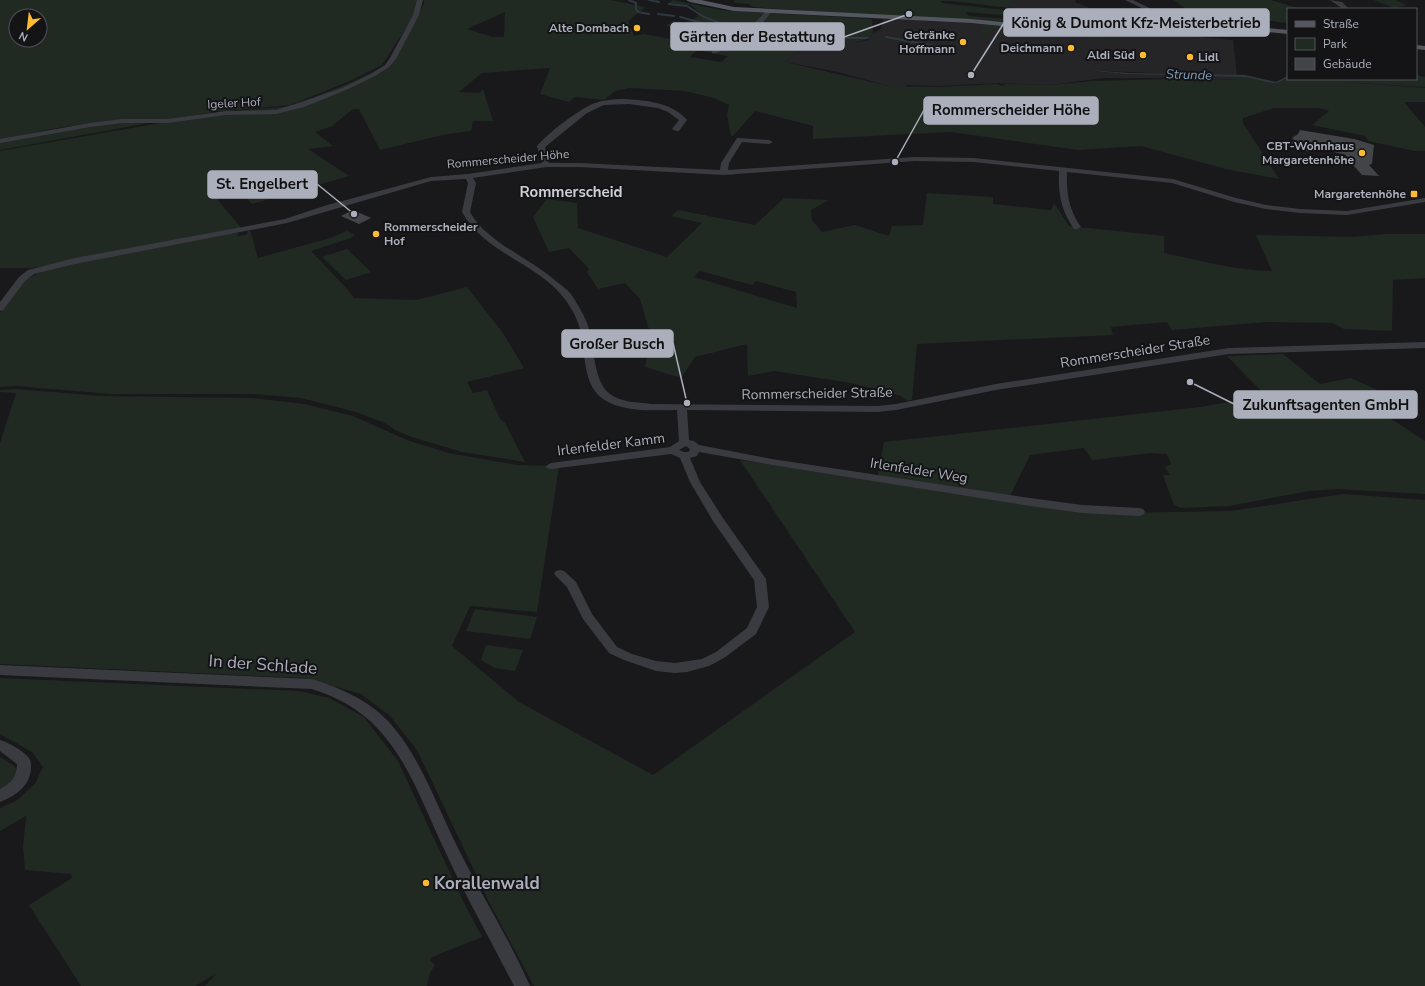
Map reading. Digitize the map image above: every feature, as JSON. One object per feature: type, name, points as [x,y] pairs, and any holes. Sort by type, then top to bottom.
[{"type":"main road","points":[[690,0],[734,9],[977,22],[1072,30],[1161,22],[1162,20],[1169,19],[1181,22],[1287,32]]},
{"type":"main road","points":[[1161,22],[1172,26],[1180,25],[1182,24],[1181,22]]},
{"type":"street","name":"Igeler Hof","points":[[0,142],[90,125],[122,121],[167,121],[226,113],[276,112],[301,105],[344,89],[373,75],[387,66],[394,59],[416,15],[420,0]]},
{"type":"street","points":[[1128,0],[1169,19]]},
{"type":"street","points":[[1333,0],[1340,3],[1345,8]]},
{"type":"street","points":[[714,52],[753,30],[769,11]]},
{"type":"street","points":[[546,165],[541,146],[583,113],[597,105],[613,102],[633,102],[669,110],[675,112],[683,120],[676,129]]},
{"type":"street","points":[[724,173],[725,163],[740,140],[769,142]]},
{"type":"street","name":"Rommerscheider Höhe","points":[[0,308],[22,279],[31,272],[75,261],[287,221],[421,181],[546,165],[579,165],[724,173],[915,159],[974,160],[1174,181],[1234,200],[1266,207],[1300,211],[1347,213],[1425,200]]},
{"type":"street","points":[[1062,169],[1062,185],[1065,208],[1068,217],[1077,227]]},
{"type":"street","name":"Rommerscheider Straße","points":[[468,176],[472,183],[466,212],[472,223],[502,248],[546,277],[566,294],[583,324],[595,383],[606,396],[622,404],[651,407],[878,409],[896,407],[996,387],[1229,351],[1425,345]]},
{"type":"street","points":[[560,574],[572,585],[587,616],[613,650],[628,657],[656,666],[687,668],[705,663],[720,655],[752,631],[763,607],[760,579],[712,510],[675,447],[684,442],[682,407]]},
{"type":"street","name":"Irlenfelder Weg","points":[[684,442],[690,443],[696,448],[772,462],[1030,502],[1082,509],[1140,512]]},
{"type":"street","points":[[679,453],[693,454],[696,448]]},
{"type":"street","name":"Irlenfelder Kamm","points":[[551,466],[649,452],[679,453]]},
{"type":"street","name":"In der Schlade","points":[[0,670],[312,684],[336,692],[357,703],[383,726],[409,760],[452,851],[522,986]]},
{"type":"street","points":[[0,744],[24,762],[24,774],[14,788],[0,796]]},
{"type":"shaded area","points":[[1015,0],[1076,0],[1075,2],[1092,9],[1089,16],[1087,16],[1004,7]]},
{"type":"shaded area","points":[[883,19],[1008,25],[1047,30],[1154,25],[1198,25],[1200,37],[1233,40],[1238,80],[1168,77],[1103,78],[1050,85],[997,83],[941,86],[906,85],[904,87],[889,86],[838,72],[785,62],[813,39],[859,42],[868,40],[873,33],[881,29]],"holes":[[[1102,71],[1236,76],[1124,74]]]},
{"type":"shaded area","points":[[1089,70],[1129,73],[1245,75],[1276,82],[1287,76],[1287,78],[1277,83],[1272,83],[1246,77],[1124,74]]},
{"type":"green space","points":[[0,0],[418,0],[413,17],[382,65],[352,80],[291,105],[213,112],[166,120],[115,120],[57,128],[0,140]]},
{"type":"green space","points":[[424,0],[610,0],[645,7],[628,21],[634,36],[644,34],[671,39],[675,32],[682,32],[685,30],[666,26],[673,21],[698,25],[686,22],[700,16],[697,16],[700,13],[691,5],[669,3],[673,0],[720,10],[872,19],[873,33],[869,38],[855,42],[813,39],[785,62],[889,86],[941,87],[997,84],[1002,86],[1006,84],[1051,85],[1092,81],[1168,79],[1168,77],[1238,80],[1238,76],[1253,77],[1272,83],[1277,83],[1287,78],[1287,80],[1417,80],[1417,75],[1425,77],[1425,87],[1344,82],[1425,88],[1425,102],[1404,102],[1425,127],[1425,151],[1415,151],[1368,141],[1365,136],[1312,125],[1329,111],[1319,108],[1274,108],[1243,118],[1243,123],[1279,179],[1226,169],[1141,146],[1078,150],[951,132],[813,139],[813,126],[755,111],[733,136],[731,136],[727,115],[729,105],[714,98],[685,91],[629,88],[615,91],[604,100],[575,97],[569,102],[540,94],[550,68],[482,73],[459,92],[480,93],[483,89],[493,121],[473,121],[471,131],[447,134],[380,150],[359,109],[353,109],[332,126],[315,132],[333,146],[308,149],[349,176],[252,204],[244,195],[217,199],[242,229],[55,265],[31,268],[0,268],[0,151],[166,122],[229,114],[271,114],[339,90],[279,111],[213,113],[293,106],[354,81],[395,61],[408,31],[424,4]],"holes":[[[505,12],[504,37],[493,37],[467,29]],[[697,50],[727,56],[721,62],[690,57]]]},
{"type":"green space","points":[[733,0],[1015,0],[1005,7],[1087,16],[1087,24],[1091,27],[1054,27],[994,21],[753,7],[749,4],[735,3]],"holes":[[[940,1],[952,1],[1069,15],[1068,17],[942,3]],[[965,12],[1067,20],[1065,23],[969,16]]]},
{"type":"green space","points":[[1174,0],[1271,0],[1298,8],[1287,8],[1287,23],[1238,17],[1203,16],[1183,7]]},
{"type":"green space","points":[[1374,0],[1395,0],[1407,5],[1394,8]]},
{"type":"green space","points":[[988,24],[1047,30],[1139,26],[1112,30],[1120,37],[1095,40],[1081,36],[1081,34],[1016,28],[1015,30],[996,28],[988,30],[987,32],[990,34],[988,36],[982,35],[981,27]]},
{"type":"green space","points":[[115,122],[154,122],[0,150],[0,142]]},
{"type":"green space","points":[[927,193],[993,197],[993,204],[1051,210],[1054,203],[1069,226],[1164,236],[1164,253],[1204,262],[1258,271],[1272,271],[1256,235],[1351,237],[1387,234],[1425,234],[1425,278],[1393,280],[1392,331],[1344,329],[1332,323],[1267,322],[1172,330],[1167,322],[1111,327],[1113,335],[917,344],[912,400],[907,401],[901,396],[851,383],[774,371],[748,376],[747,344],[695,357],[681,378],[645,367],[651,336],[640,299],[625,283],[598,289],[587,272],[589,269],[569,248],[549,252],[533,217],[547,199],[577,203],[578,228],[667,257],[702,223],[671,216],[678,210],[755,225],[784,198],[829,200],[811,210],[812,220],[822,232],[855,225],[889,236],[892,226],[923,225]],"holes":[[[700,271],[752,285],[756,281],[796,292],[797,308],[694,277]]]},
{"type":"green space","points":[[248,231],[251,233],[258,258],[330,238],[347,231],[355,235],[351,238],[311,251],[354,298],[417,300],[467,287],[503,333],[524,368],[467,382],[473,393],[487,390],[500,419],[505,423],[525,462],[462,452],[412,437],[395,430],[385,423],[356,412],[301,398],[254,394],[111,394],[15,386],[0,387],[0,313],[22,283],[28,278],[49,269],[227,234],[238,233],[237,236],[246,235]]},
{"type":"green space","points":[[347,249],[371,272],[346,280],[322,257]]},
{"type":"green space","points":[[1283,354],[1320,384],[1351,378],[1399,400],[1379,411],[1425,441],[1425,494],[1338,489],[1309,491],[1229,506],[1181,508],[1174,505],[1163,475],[1170,475],[1165,467],[1171,464],[1167,454],[1151,453],[1092,460],[1084,448],[1030,455],[1010,496],[878,476],[884,442],[1200,407],[1266,396],[1227,356]]},
{"type":"green space","points":[[16,389],[102,396],[252,398],[304,404],[353,416],[407,440],[448,453],[517,465],[559,466],[537,612],[470,606],[452,646],[519,702],[653,775],[855,632],[740,460],[1117,513],[1230,511],[1343,494],[1425,500],[1425,986],[534,986],[490,904],[417,750],[390,716],[361,694],[305,678],[0,664],[0,443],[16,393],[0,392],[0,390]]},
{"type":"green space","points":[[475,609],[537,617],[530,639],[466,631]]},
{"type":"green space","points":[[486,645],[523,650],[515,671],[495,668],[481,660]]},
{"type":"green space","points":[[0,678],[299,691],[329,698],[364,717],[398,761],[464,903],[482,937],[432,957],[430,960],[435,965],[430,973],[427,986],[205,986],[217,973],[195,986],[81,986],[29,905],[72,878],[71,874],[25,870],[23,846],[26,816],[0,831],[0,808],[16,801],[35,784],[43,767],[32,752],[0,734]]},
{"type":"green space","points":[[0,757],[14,766],[19,772],[16,779],[0,790]]},
{"type":"building","name":"CBT-Wohnhaus Margaretenhöhe","points":[[1300,130],[1354,139],[1374,145],[1372,164],[1369,165],[1379,176],[1362,175],[1354,166],[1347,163],[1346,155],[1334,152],[1331,149],[1314,147],[1314,151],[1310,150],[1310,152],[1287,147],[1291,145],[1289,145],[1294,139],[1292,138],[1298,134]]},
{"type":"building","points":[[353,210],[371,218],[359,224],[341,216]]},
{"type":"waterway","name":"Strunde","points":[[629,0],[636,3],[636,9],[638,12],[649,14]]},
{"type":"waterway","name":"Strunde","points":[[649,0],[659,2]]},
{"type":"waterway","name":"Strunde","points":[[669,4],[687,6],[704,17],[720,23],[735,25],[746,30],[835,38],[868,38]]},
{"type":"waterway","name":"Strunde","points":[[658,14],[674,16]]},
{"type":"waterway","name":"Strunde","points":[[680,17],[714,26],[741,29]]},
{"type":"waterway","name":"Strunde","points":[[886,37],[935,46]]},
{"type":"place","name":"Gärten der Bestattung","points":[[909,14]]},
{"type":"place","name":"Alte Dombach","points":[[637,28]]},
{"type":"place","name":"Getränke Hoffmann","points":[[963,42]]},
{"type":"place","name":"Deichmann","points":[[1071,48]]},
{"type":"place","name":"Aldi Süd","points":[[1143,55]]},
{"type":"place","name":"Lidl","points":[[1190,57]]},
{"type":"place","name":"König & Dumont Kfz-Meisterbetrieb","points":[[971,75]]},
{"type":"place","name":"CBT-Wohnhaus Margaretenhöhe","points":[[1362,153]]},
{"type":"place","name":"Rommerscheider Höhe","points":[[895,162]]},
{"type":"place","name":"Margaretenhöhe","points":[[1414,194]]},
{"type":"place","name":"St. Engelbert","points":[[354,214]]},
{"type":"place","name":"Rommerscheider Hof","points":[[376,234]]},
{"type":"place","name":"Zukunftsagenten GmbH","points":[[1190,382]]},
{"type":"place","name":"Großer Busch","points":[[687,403]]},
{"type":"place","name":"Korallenwald","points":[[426,883]]},
{"type":"district","name":"Rommerscheid","points":[[571,192]]}]
